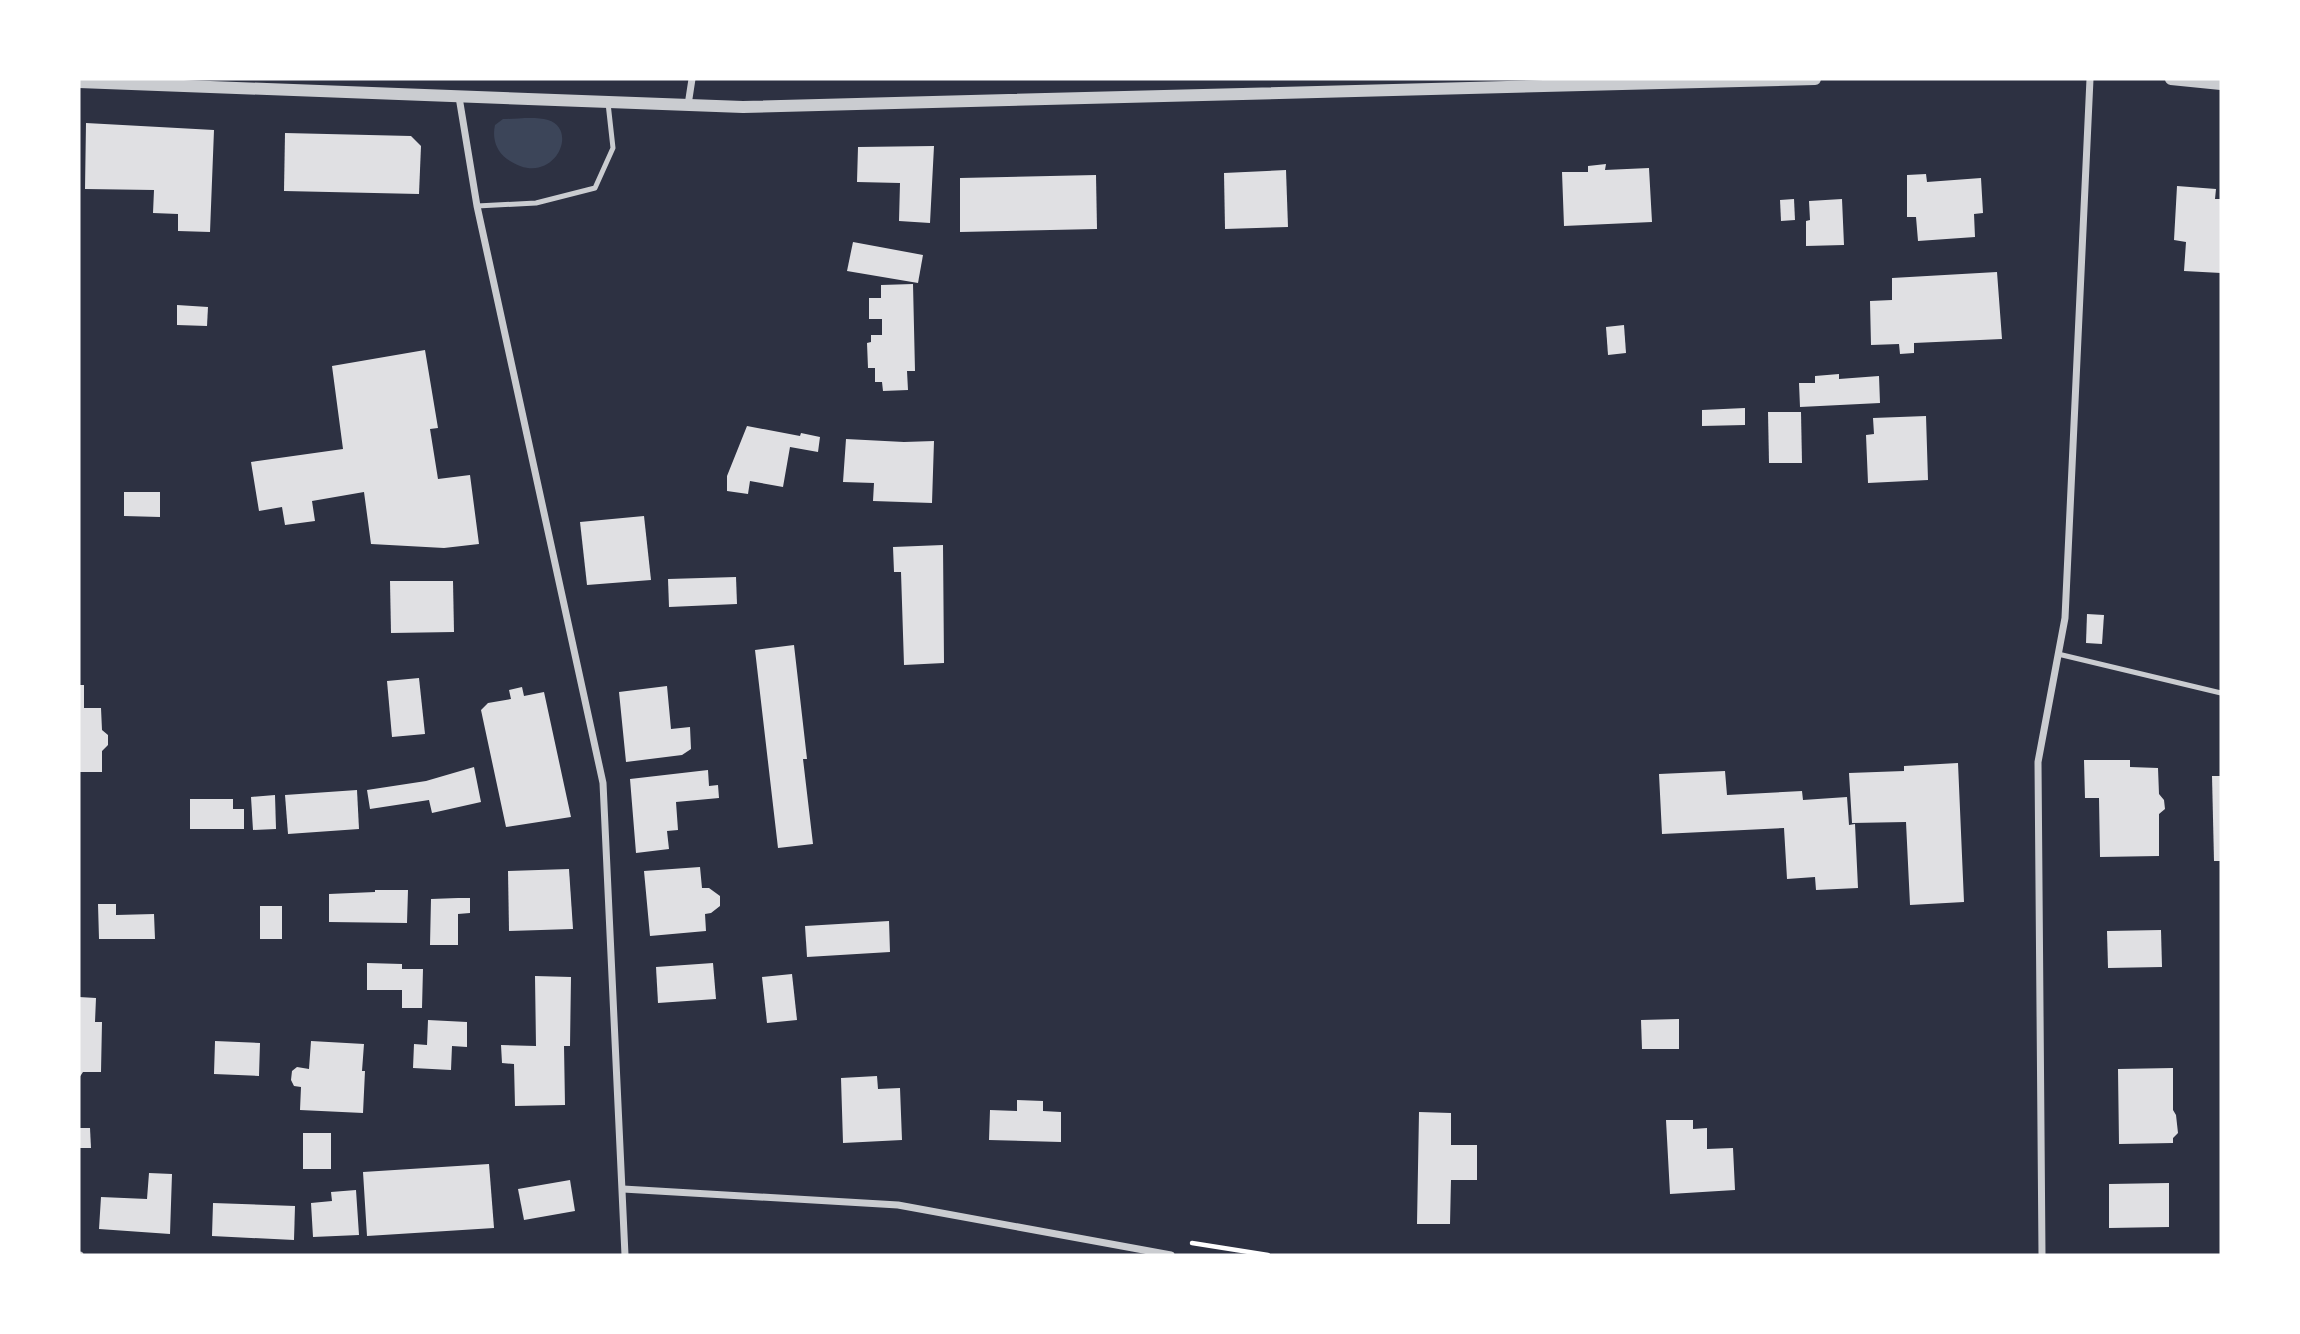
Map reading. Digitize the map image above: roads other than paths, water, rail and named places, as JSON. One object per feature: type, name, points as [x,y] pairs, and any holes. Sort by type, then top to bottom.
[{"type":"street","points":[[688,106],[692,79]]},
{"type":"street","points":[[79,82],[743,107],[1815,79]]},
{"type":"street","points":[[2042,1255],[2038,762],[2065,618],[2090,79]]},
{"type":"street","points":[[2171,79],[2221,84]]},
{"type":"street","points":[[459,97],[477,206],[603,783],[625,1255]]},
{"type":"street","points":[[624,1189],[898,1205],[1171,1255]]},
{"type":"lane","points":[[477,206],[536,203],[595,188],[613,148],[608,103]]},
{"type":"lane","points":[[2058,654],[2221,693]]}]
